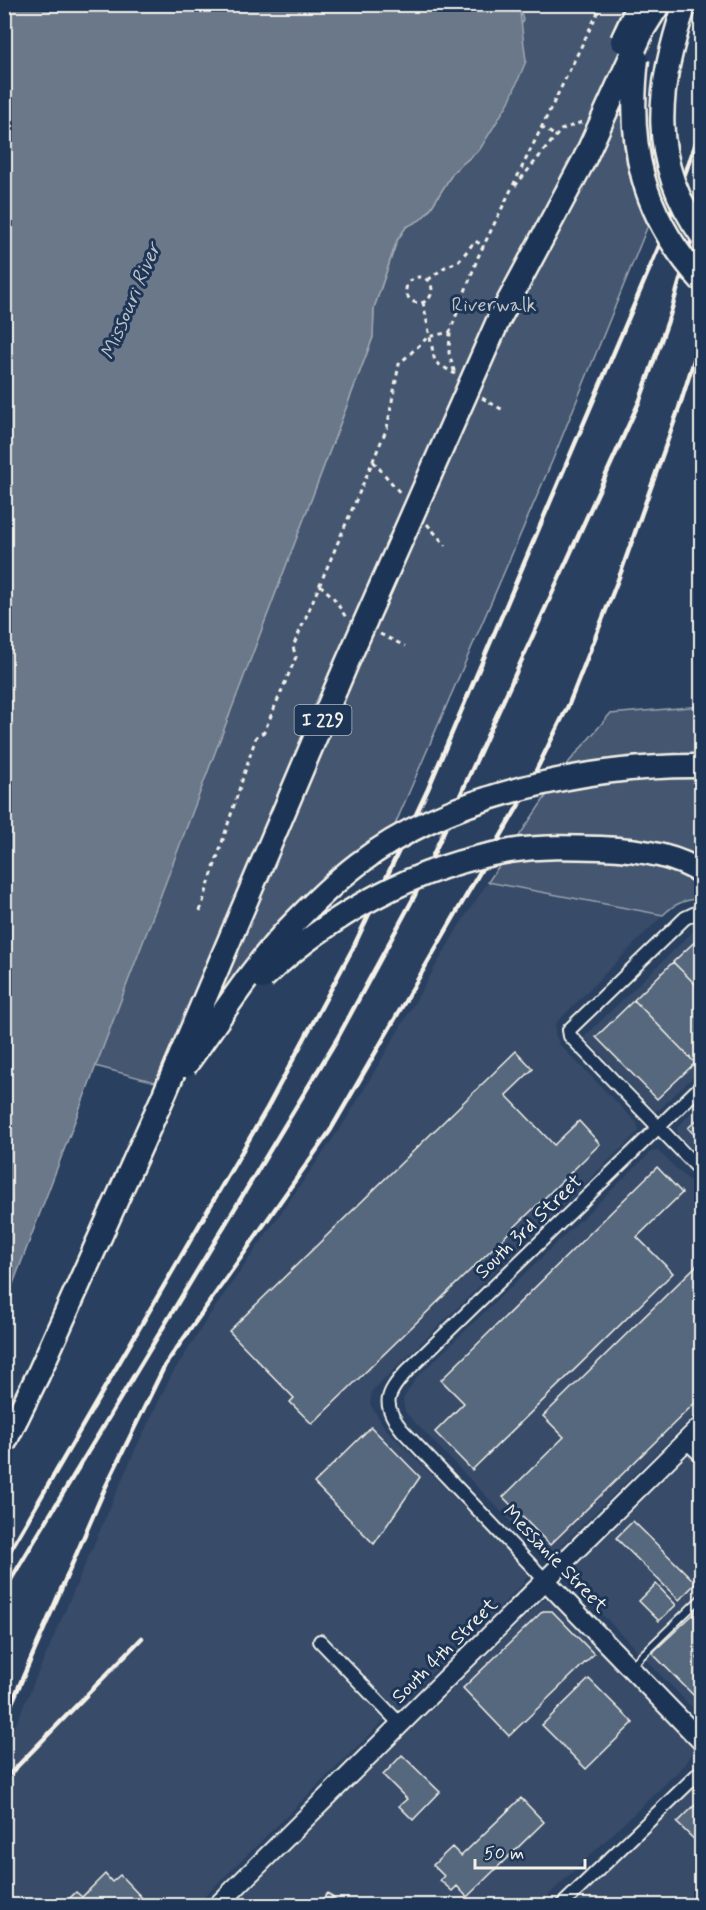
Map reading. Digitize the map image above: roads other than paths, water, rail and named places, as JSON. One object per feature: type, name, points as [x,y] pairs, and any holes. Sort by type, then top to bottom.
[{"type":"highway","name":"I 229","points":[[4,1445],[40,1374],[314,740],[576,141],[639,4]]},
{"type":"highway","points":[[647,4],[640,35],[633,94],[638,156],[644,188],[654,213],[681,259],[702,281]]},
{"type":"highway","name":"I 229","points":[[4,1445],[43,1364],[163,1097],[314,740],[498,321],[585,158],[644,28],[660,4]]},
{"type":"highway","points":[[685,4],[669,53],[664,81],[661,110],[664,153],[676,191],[702,236]]},
{"type":"highway","points":[[163,1097],[245,979],[288,929],[359,863],[435,819],[475,803],[545,781],[626,770],[702,766]]},
{"type":"highway","points":[[149,1126],[196,1049],[284,958],[328,924],[407,883],[475,859],[510,850],[544,847],[621,849],[656,855],[692,866],[702,873]]},
{"type":"main road","name":"South 4th Street","points":[[217,1905],[702,1425]]},
{"type":"main road","name":"Messanie Street","points":[[546,1581],[702,1742]]},
{"type":"street","points":[[701,910],[685,918],[569,1030],[570,1036],[702,1172]]},
{"type":"street","name":"South 3rd Street","points":[[388,1400],[395,1384],[406,1372],[702,1085]]},
{"type":"street","name":"Messanie Street","points":[[388,1400],[390,1413],[402,1431],[546,1581]]},
{"type":"street","points":[[686,1441],[702,1457]]},
{"type":"street","points":[[320,1641],[401,1725]]},
{"type":"street","points":[[561,1905],[702,1770]]},
{"type":"lane","points":[[630,1667],[702,1597]]},
{"type":"water","name":"Missouri River","points":[[5,4],[519,5],[526,61],[509,102],[480,149],[454,171],[429,211],[420,220],[406,227],[397,240],[374,308],[373,337],[5,1305]]},
{"type":"railway","points":[[4,1561],[266,1110],[353,948],[428,789],[660,244],[702,126]]},
{"type":"railway","points":[[4,1591],[337,1039],[414,897],[640,400],[670,315],[702,203]]},
{"type":"railway","points":[[4,1721],[105,1488],[165,1365],[330,1131],[521,801],[569,704],[621,572],[679,408],[702,335]]},
{"type":"railway","points":[[4,1780],[142,1638]]},
{"type":"park label","name":"Riverwalk","points":[[494,304]]}]
